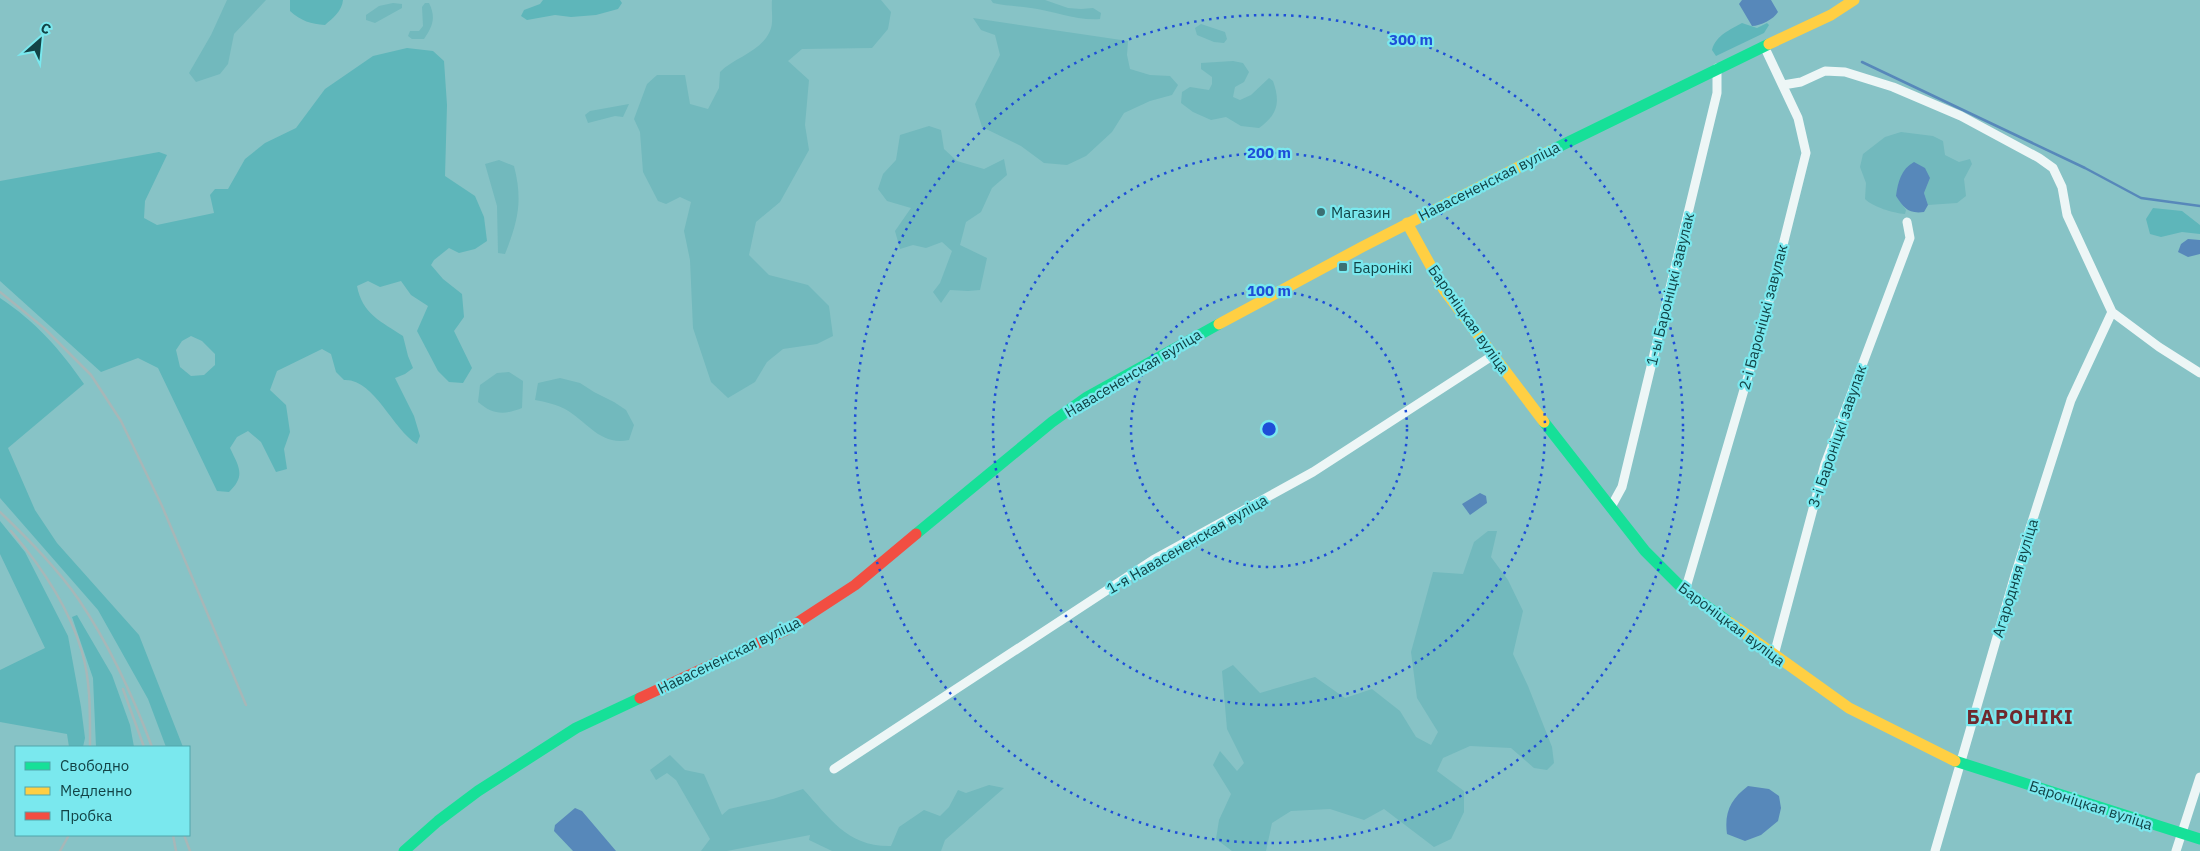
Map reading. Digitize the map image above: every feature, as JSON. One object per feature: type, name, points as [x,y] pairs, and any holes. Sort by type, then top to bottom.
[{"type":"main road","name":"Навасененская вуліца","points":[[404,851],[438,821],[478,790],[576,728],[786,630],[856,584],[1052,422],[1088,397],[1181,344],[1407,223],[1717,68],[1831,15],[1854,0]]},
{"type":"main road","name":"Бароніцкая вуліца","points":[[1407,223],[1444,290],[1492,356],[1646,551],[1685,591],[1849,708],[1962,764],[2200,839]]},
{"type":"street","name":"2-і Бароніцкі завулак","points":[[1685,591],[1763,325],[1806,153],[1798,118],[1764,46]]},
{"type":"street","name":"1-ы Бароніцкі завулак","points":[[1610,507],[1622,486],[1718,93],[1717,68]]},
{"type":"street","points":[[1783,85],[1801,82],[1825,71],[1845,72],[1893,87],[1961,116],[2039,158],[2053,168],[2059,180],[2067,215],[2112,312],[2159,347],[2200,373]]},
{"type":"street","name":"3-і Бароніцкі завулак","points":[[1774,655],[1825,464],[1910,238],[1907,222]]},
{"type":"street","name":"Агародняя вуліца","points":[[1935,851],[1962,764],[2014,575],[2070,400],[2112,312]]},
{"type":"street","name":"1-я Навасененская вуліца","points":[[834,769],[1153,560],[1313,472],[1492,356]]},
{"type":"street","points":[[2176,851],[2200,777]]},
{"type":"shaded area","points":[[227,0],[266,0],[234,34],[228,64],[220,74],[196,82],[189,73],[211,35]]},
{"type":"shaded area","points":[[290,0],[343,0],[339,11],[325,25],[315,24],[298,17],[290,11]]},
{"type":"shaded area","points":[[543,0],[620,0],[622,3],[618,9],[596,15],[571,17],[555,15],[527,20],[521,16],[524,10],[540,4]]},
{"type":"shaded area","points":[[772,0],[881,0],[891,12],[888,29],[872,48],[802,49],[788,61],[809,80],[805,125],[809,150],[780,202],[756,222],[749,255],[769,275],[808,285],[829,306],[833,336],[817,344],[783,349],[767,362],[755,382],[728,398],[711,382],[693,328],[690,260],[684,231],[691,202],[680,197],[666,204],[658,201],[643,172],[640,132],[634,119],[647,84],[657,75],[685,75],[690,104],[708,109],[719,88],[720,72],[754,49],[766,38],[772,24]]},
{"type":"shaded area","points":[[991,0],[1045,0],[1068,8],[1093,8],[1101,13],[1100,19],[1083,19],[1040,9],[993,3]]},
{"type":"shaded area","points":[[1742,0],[1771,0],[1778,12],[1766,22],[1752,26],[1739,4]]},
{"type":"shaded area","points":[[393,3],[402,4],[402,8],[375,23],[366,20],[366,15],[379,6]]},
{"type":"shaded area","points":[[425,3],[429,3],[433,17],[430,30],[424,39],[412,39],[408,36],[410,31],[419,31],[423,26],[422,7]]},
{"type":"shaded area","points":[[973,18],[1128,41],[1127,55],[1130,69],[1150,75],[1170,76],[1178,85],[1172,95],[1150,101],[1124,113],[1112,132],[1086,156],[1067,165],[1044,163],[1021,146],[982,127],[975,104],[1000,55],[995,35],[981,30]]},
{"type":"shaded area","points":[[1742,23],[1757,28],[1767,23],[1769,25],[1764,33],[1716,56],[1712,50],[1717,40]]},
{"type":"shaded area","points":[[1201,24],[1225,32],[1227,39],[1224,43],[1214,42],[1197,35],[1195,28]]},
{"type":"shaded area","points":[[407,48],[433,51],[444,61],[447,105],[445,176],[475,196],[484,217],[487,241],[475,249],[459,253],[449,248],[434,260],[431,265],[443,279],[462,294],[464,317],[454,331],[472,368],[463,383],[449,382],[438,371],[417,331],[428,306],[411,295],[401,281],[380,287],[368,281],[357,286],[363,304],[368,310],[403,336],[413,368],[395,378],[414,416],[420,436],[417,444],[408,437],[374,395],[365,387],[355,382],[344,380],[336,372],[331,354],[322,349],[277,371],[270,390],[286,405],[290,432],[284,449],[287,469],[276,472],[261,442],[248,431],[237,437],[230,448],[238,466],[238,481],[229,492],[217,491],[158,368],[138,358],[101,372],[0,281],[0,181],[159,152],[167,155],[145,201],[144,218],[157,225],[214,213],[210,195],[215,189],[228,189],[245,159],[265,143],[296,128],[325,89],[373,56]],"holes":[[[191,336],[202,341],[215,354],[215,365],[204,375],[191,376],[180,367],[176,350],[182,341]]]},
{"type":"shaded area","points":[[1233,61],[1243,63],[1249,72],[1244,82],[1235,87],[1233,97],[1240,100],[1251,95],[1269,78],[1273,81],[1277,96],[1276,108],[1270,118],[1259,128],[1241,126],[1226,117],[1211,120],[1193,112],[1181,103],[1182,92],[1190,87],[1209,90],[1212,84],[1212,77],[1201,69],[1201,63]]},
{"type":"shaded area","points":[[629,104],[623,117],[615,116],[588,123],[585,115],[590,111]]},
{"type":"shaded area","points":[[929,126],[941,130],[944,149],[957,161],[984,169],[1004,159],[1007,175],[992,188],[981,212],[966,222],[960,245],[987,258],[980,290],[950,290],[941,303],[933,292],[940,283],[952,251],[942,242],[926,248],[913,245],[900,249],[895,231],[911,208],[887,201],[878,189],[883,174],[896,160],[900,135]]},
{"type":"shaded area","points":[[1901,132],[1933,136],[1943,141],[1945,155],[1959,162],[1970,159],[1972,164],[1964,179],[1966,196],[1957,203],[1928,205],[1924,193],[1930,178],[1896,196],[1906,210],[1905,214],[1873,205],[1865,199],[1866,183],[1860,167],[1863,154],[1885,137]]},
{"type":"shaded area","points":[[499,160],[514,166],[519,201],[516,221],[505,254],[498,253],[497,206],[485,164]]},
{"type":"shaded area","points":[[1914,162],[1925,168],[1930,178],[1924,193],[1928,205],[1924,212],[1910,211],[1896,196],[1901,176],[1906,168]]},
{"type":"shaded area","points":[[2153,208],[2182,211],[2200,225],[2200,234],[2182,232],[2161,237],[2150,234],[2146,219]]},
{"type":"shaded area","points":[[2188,239],[2200,240],[2200,254],[2188,257],[2178,252],[2181,244]]},
{"type":"shaded area","points":[[0,298],[25,317],[46,337],[66,359],[84,384],[8,448],[35,510],[57,543],[139,635],[183,746],[166,746],[148,699],[98,610],[0,498]]},
{"type":"shaded area","points":[[509,372],[523,381],[522,408],[504,413],[489,409],[478,402],[480,385],[497,373]]},
{"type":"shaded area","points":[[560,378],[580,383],[626,410],[634,425],[629,440],[610,440],[595,432],[565,409],[535,400],[538,383]]},
{"type":"shaded area","points":[[1480,493],[1486,496],[1487,503],[1470,515],[1462,504]]},
{"type":"shaded area","points":[[0,521],[25,552],[68,636],[81,707],[85,738],[83,746],[69,746],[67,734],[0,722],[0,670],[45,648],[0,554]]},
{"type":"shaded area","points":[[1488,531],[1497,531],[1491,557],[1508,580],[1523,611],[1513,654],[1552,747],[1554,763],[1547,770],[1534,768],[1511,748],[1470,746],[1443,758],[1437,771],[1464,791],[1464,812],[1451,839],[1434,847],[1384,809],[1364,820],[1330,809],[1291,811],[1272,823],[1266,851],[1232,851],[1216,839],[1219,820],[1231,794],[1213,765],[1220,751],[1237,771],[1244,763],[1227,729],[1222,671],[1233,665],[1260,693],[1315,677],[1345,698],[1372,689],[1400,711],[1416,737],[1431,745],[1438,732],[1417,698],[1411,652],[1433,572],[1463,574],[1474,542]]},
{"type":"shaded area","points":[[77,615],[112,675],[130,725],[134,746],[96,746],[93,678],[72,617]]},
{"type":"shaded area","points":[[670,755],[685,770],[704,774],[722,815],[729,809],[773,799],[803,789],[841,829],[862,842],[876,845],[891,846],[899,827],[924,810],[940,816],[949,807],[958,790],[966,793],[989,785],[1004,788],[945,840],[941,851],[832,851],[809,840],[810,835],[727,851],[701,851],[710,839],[676,780],[667,773],[656,780],[650,770]]},
{"type":"shaded area","points":[[1748,786],[1769,789],[1779,796],[1781,808],[1778,821],[1761,835],[1745,841],[1727,834],[1726,826],[1728,813],[1733,801]]},
{"type":"shaded area","points":[[575,808],[582,811],[616,851],[573,851],[554,831],[555,825]]},
{"type":"waterway","points":[[1862,62],[2085,168],[2141,198],[2200,206]]},
{"type":"railway","points":[[0,292],[44,328],[91,375],[121,421],[162,506],[246,705]]},
{"type":"railway","points":[[0,512],[52,565],[79,600],[101,635],[120,672],[152,746]]},
{"type":"railway","points":[[11,531],[44,573],[62,603],[76,635],[87,675],[90,746]]},
{"type":"railway","points":[[123,689],[144,746]]},
{"type":"railway","points":[[60,851],[68,836]]},
{"type":"railway","points":[[173,836],[176,851]]},
{"type":"railway","points":[[184,836],[190,851]]},
{"type":"traffic: fast","points":[[1552,150],[1769,44]]},
{"type":"traffic: fast","points":[[916,534],[1052,422],[1087,397],[1219,324]]},
{"type":"traffic: fast","points":[[1544,422],[1645,551],[1685,591],[1729,622]]},
{"type":"traffic: fast","points":[[404,851],[438,821],[478,791],[576,728],[640,698]]},
{"type":"traffic: fast","points":[[1955,761],[2200,839]]},
{"type":"traffic: slow","points":[[1769,44],[1831,15],[1854,0]]},
{"type":"traffic: slow","points":[[1219,324],[1362,247],[1552,150]]},
{"type":"traffic: slow","points":[[1407,223],[1444,290],[1544,422]]},
{"type":"traffic: slow","points":[[1729,622],[1849,708],[1955,761]]},
{"type":"traffic: jam","points":[[640,698],[786,630],[855,585],[916,534]]},
{"type":"place","name":"Магазин","points":[[1321,212]]},
{"type":"place","name":"Баронікі","points":[[1343,267]]},
{"type":"district","name":"БАРОНІКІ","points":[[2020,716]]}]
